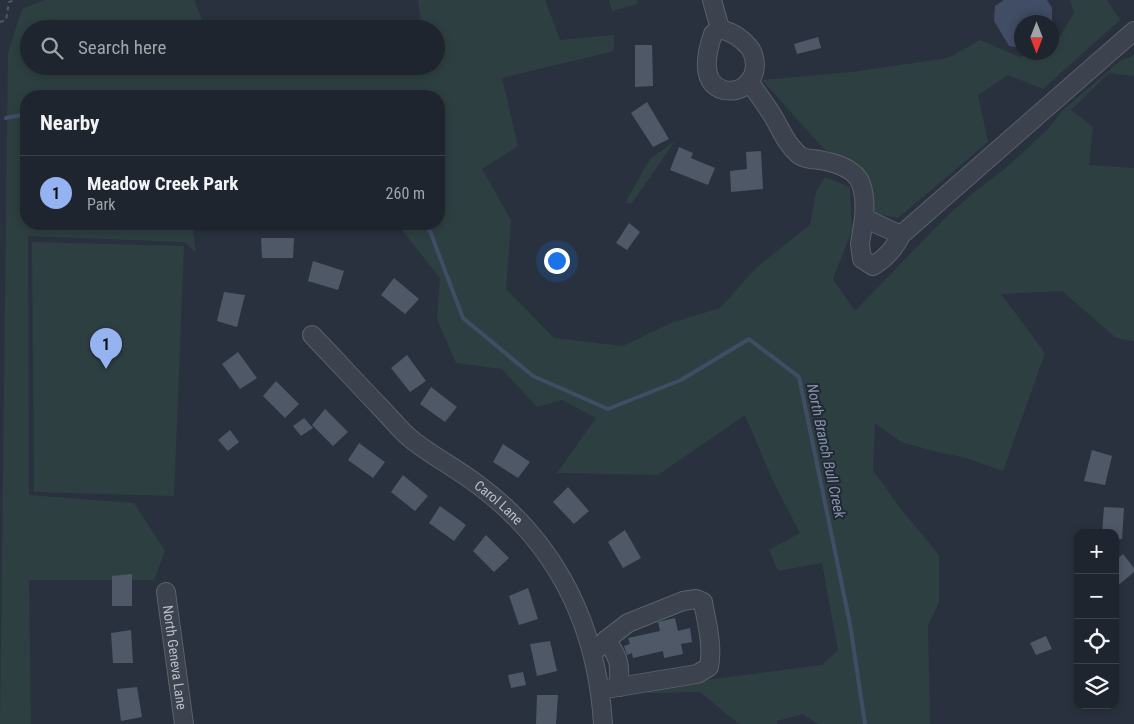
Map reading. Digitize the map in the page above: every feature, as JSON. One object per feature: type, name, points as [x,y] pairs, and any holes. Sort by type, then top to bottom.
[{"type":"street","points":[[712,0],[720,29]]},
{"type":"street","points":[[720,29],[731,31],[740,38],[754,53],[756,63],[754,74],[743,87],[732,91],[722,89],[714,84],[709,77],[707,67],[708,47],[713,34],[720,29]]},
{"type":"street","points":[[748,81],[771,113],[790,146],[801,156],[830,162],[848,169],[860,181],[865,199],[860,244],[862,259],[873,266],[895,247],[901,235],[1134,31]]},
{"type":"street","points":[[864,218],[901,235]]},
{"type":"street","name":"Carol Lane","points":[[312,335],[410,438],[477,483],[509,510],[532,535],[552,562],[572,596],[588,634],[600,690],[603,724]]},
{"type":"street","name":"North Geneva Lane","points":[[166,592],[184,724]]},
{"type":"street","points":[[593,653],[628,623],[683,601],[696,599],[703,602],[710,641],[711,656],[709,667],[697,674],[600,690]]},
{"type":"street","points":[[606,640],[614,651],[620,666],[619,687]]},
{"type":"path","points":[[0,22],[6,20],[10,2],[16,0]]},
{"type":"shaded area","points":[[44,0],[194,0],[202,20],[20,20],[20,75],[445,75],[445,20],[421,20],[418,0],[545,0],[560,40],[614,35],[614,51],[502,78],[518,146],[482,169],[511,220],[506,289],[554,338],[623,346],[671,323],[720,308],[757,267],[810,225],[816,192],[825,177],[850,187],[852,230],[833,279],[855,311],[942,221],[973,193],[1006,168],[1047,130],[1062,111],[1120,61],[1134,55],[1134,76],[1109,73],[1071,110],[1093,127],[1089,165],[1134,168],[1134,341],[1116,338],[1062,291],[1001,294],[1045,353],[1003,471],[963,457],[901,442],[875,423],[873,470],[900,508],[939,555],[939,602],[928,626],[930,724],[818,724],[803,714],[777,721],[777,724],[739,724],[700,692],[648,693],[651,687],[822,665],[838,650],[822,563],[778,571],[769,550],[800,533],[773,481],[745,415],[658,475],[557,473],[596,418],[562,400],[537,407],[502,369],[456,363],[437,319],[440,278],[402,230],[445,230],[445,90],[20,90],[20,230],[193,230],[196,252],[184,242],[28,236],[29,495],[134,503],[165,551],[154,580],[29,580],[31,724],[0,724],[8,53],[22,9]]},
{"type":"shaded area","points":[[609,0],[636,0],[638,4],[612,11]]},
{"type":"shaded area","points":[[1070,0],[1107,0],[1120,20],[1043,89],[1008,75],[978,95],[988,142],[898,218],[872,213],[872,186],[858,164],[825,150],[762,80],[852,72],[948,58],[980,40],[1014,54],[1014,60],[1059,60],[1059,38],[1074,13]]},
{"type":"shaded area","points":[[675,141],[632,203],[625,203],[650,159]]},
{"type":"shaded area","points":[[32,242],[184,246],[174,496],[34,492]]},
{"type":"water","points":[[1004,0],[1047,0],[1052,8],[1052,15],[1014,15],[1014,47],[1009,46],[994,21],[995,6]]},
{"type":"building","points":[[818,37],[821,48],[797,54],[794,44]]},
{"type":"building","points":[[635,45],[652,45],[653,86],[635,87]]},
{"type":"building","points":[[647,102],[669,139],[653,147],[631,113]]},
{"type":"building","points":[[679,147],[693,153],[691,158],[715,168],[708,185],[670,170]]},
{"type":"building","points":[[761,151],[763,189],[731,192],[730,171],[747,169],[746,152]]},
{"type":"building","points":[[629,223],[640,232],[627,250],[616,243]]},
{"type":"building","points":[[261,238],[294,238],[293,258],[262,258]]},
{"type":"building","points":[[313,261],[344,271],[338,290],[308,281]]},
{"type":"building","points":[[394,278],[419,299],[405,314],[381,295]]},
{"type":"building","points":[[224,292],[245,295],[237,327],[217,321]]},
{"type":"building","points":[[238,352],[257,378],[240,389],[222,364]]},
{"type":"building","points":[[407,355],[426,381],[410,392],[391,368]]},
{"type":"building","points":[[276,381],[299,404],[285,418],[263,396]]},
{"type":"building","points":[[431,387],[457,407],[445,422],[420,404]]},
{"type":"building","points":[[325,409],[348,432],[333,446],[312,425]]},
{"type":"building","points":[[304,418],[313,428],[301,436],[293,426]]},
{"type":"building","points":[[230,430],[239,442],[228,451],[218,440]]},
{"type":"building","points":[[359,443],[385,462],[373,478],[348,460]]},
{"type":"building","points":[[503,444],[530,462],[518,478],[493,462]]},
{"type":"building","points":[[1092,450],[1112,456],[1105,485],[1084,481]]},
{"type":"building","points":[[403,475],[428,496],[415,511],[391,492]]},
{"type":"building","points":[[568,487],[589,511],[574,524],[553,502]]},
{"type":"building","points":[[440,506],[466,525],[454,541],[429,523]]},
{"type":"building","points":[[1104,507],[1124,508],[1122,539],[1119,539],[1119,529],[1102,529]]},
{"type":"building","points":[[625,530],[641,558],[623,568],[608,542]]},
{"type":"building","points":[[486,535],[509,558],[494,572],[473,551]]},
{"type":"building","points":[[1123,554],[1134,568],[1134,572],[1119,585],[1119,574],[1119,558]]},
{"type":"building","points":[[132,574],[132,606],[112,606],[112,576]]},
{"type":"building","points":[[528,588],[538,619],[519,625],[509,596]]},
{"type":"building","points":[[675,618],[678,631],[690,628],[692,642],[681,644],[683,654],[664,658],[663,651],[633,658],[632,653],[627,655],[624,646],[630,644],[628,638],[660,631],[658,622]]},
{"type":"building","points":[[131,630],[133,663],[113,663],[111,633]]},
{"type":"building","points":[[1046,636],[1052,649],[1036,655],[1030,643]]},
{"type":"building","points":[[550,641],[557,671],[537,676],[530,644]]},
{"type":"building","points":[[523,672],[526,685],[511,688],[508,675]]},
{"type":"building","points":[[137,687],[142,717],[121,721],[117,689]]},
{"type":"building","points":[[537,695],[558,695],[556,724],[536,724]]},
{"type":"waterway","name":"North Branch Bull Creek","points":[[6,118],[20,115]]},
{"type":"waterway","name":"North Branch Bull Creek","points":[[429,230],[463,318],[533,376],[608,409],[681,380],[749,339],[799,377],[850,624],[865,724]]},
{"type":"place","name":"Meadow Creek Park","points":[[106,369]]}]
